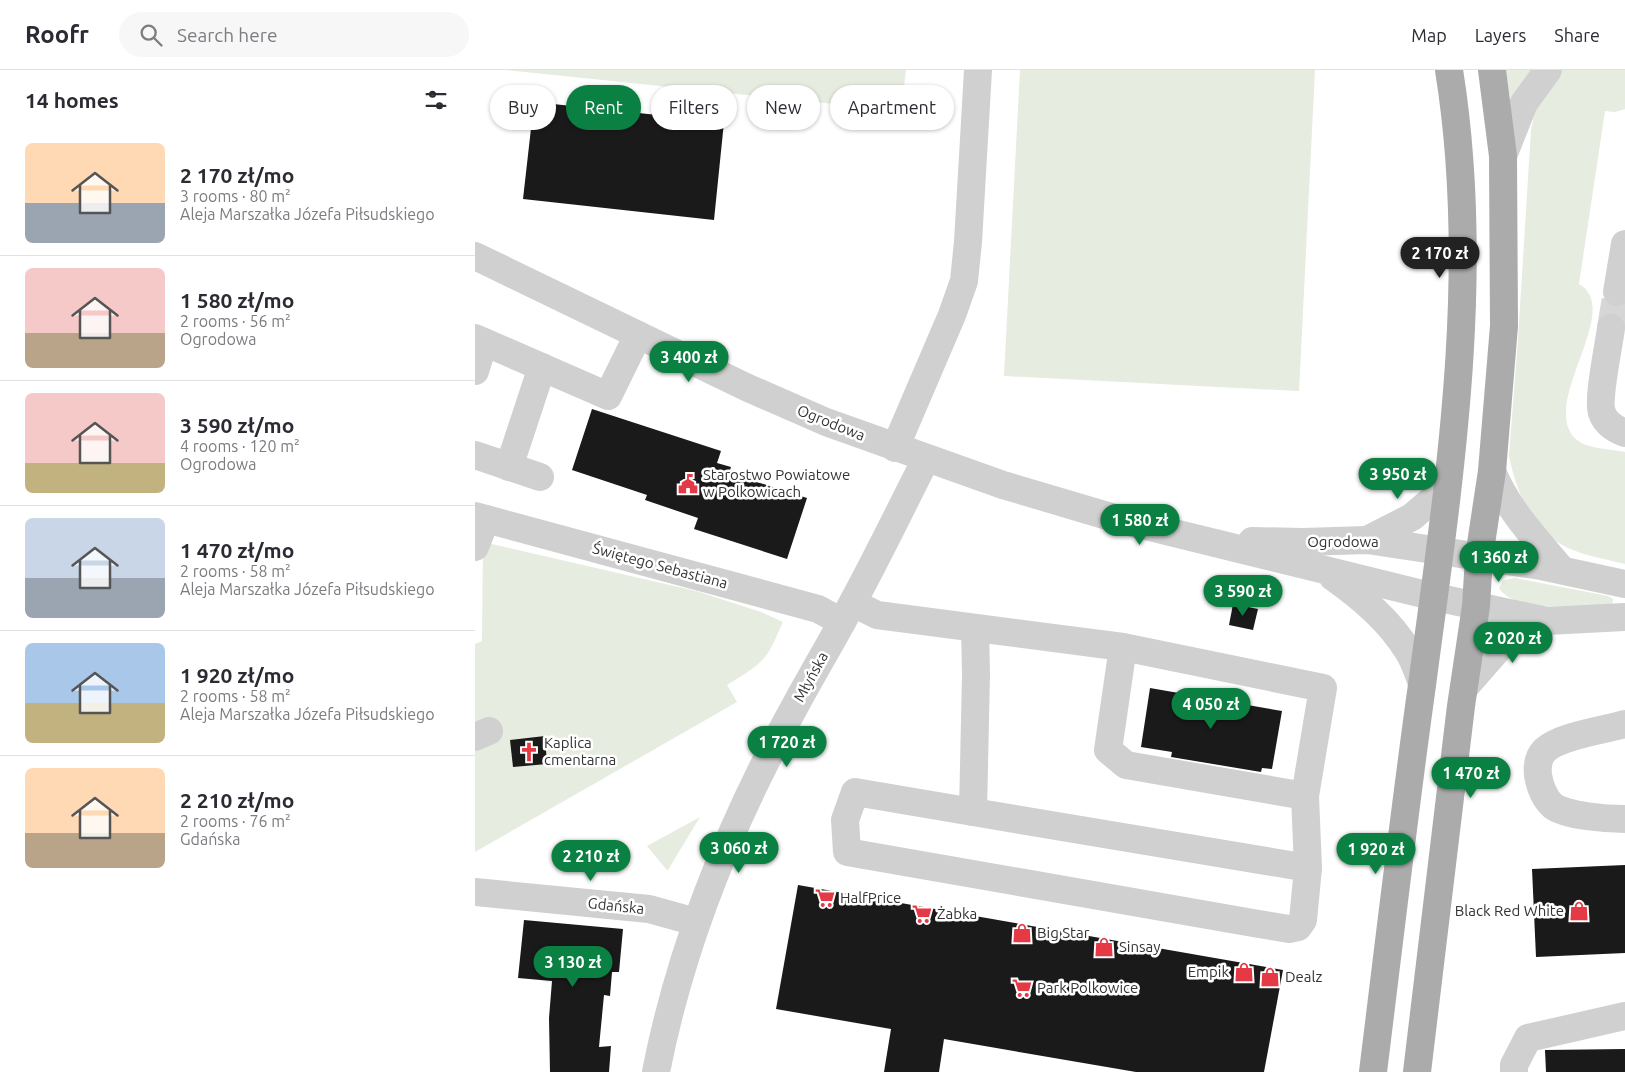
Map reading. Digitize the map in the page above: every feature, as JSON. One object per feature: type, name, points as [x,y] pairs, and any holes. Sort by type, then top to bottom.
[{"type":"main road","points":[[1373,1072],[1422,683],[1435,597],[1453,444],[1461,348],[1462,202],[1449,70]]},
{"type":"main road","points":[[1417,1072],[1464,688],[1476,606],[1479,557],[1492,471],[1504,326],[1503,156],[1492,70]]},
{"type":"street","points":[[895,448],[952,315],[963,281],[968,242],[978,70]]},
{"type":"street","points":[[1503,156],[1524,104],[1548,70]]},
{"type":"street","points":[[1617,292],[1625,244]]},
{"type":"street","name":"Ogrodowa","points":[[475,256],[765,396],[895,448],[1003,485],[1121,520],[1435,597]]},
{"type":"street","points":[[1611,328],[1601,400],[1602,412],[1607,422],[1625,433]]},
{"type":"street","points":[[475,371],[480,340],[608,396],[638,334]]},
{"type":"street","points":[[509,467],[542,367]]},
{"type":"street","points":[[475,455],[540,477]]},
{"type":"street","name":"Młyńska","points":[[656,1072],[678,980],[696,922],[742,810],[794,706],[891,530],[926,459]]},
{"type":"street","points":[[1492,471],[1498,488],[1524,526],[1562,570]]},
{"type":"street","points":[[1367,540],[1412,517],[1447,487]]},
{"type":"street","points":[[475,548],[481,518]]},
{"type":"street","name":"Świętego Sebastiana","points":[[481,518],[818,608],[1123,647],[1323,688],[1305,796]]},
{"type":"street","name":"Ogrodowa","points":[[1205,540],[1303,542],[1367,540],[1479,557]]},
{"type":"street","points":[[1479,557],[1562,570],[1625,584]]},
{"type":"street","points":[[1323,571],[1375,610],[1409,652],[1422,683]]},
{"type":"street","points":[[1435,597],[1547,621],[1625,617]]},
{"type":"street","points":[[1464,688],[1499,648],[1515,637],[1547,621]]},
{"type":"street","points":[[973,812],[977,674],[975,628]]},
{"type":"street","points":[[1123,647],[1108,750],[1126,765],[1305,796],[1308,868],[1303,920],[1298,927],[1289,929],[847,852],[845,820],[855,792],[1308,868]]},
{"type":"street","points":[[1625,724],[1559,741],[1545,750],[1538,759],[1541,790],[1546,799],[1555,807],[1578,814],[1625,819]]},
{"type":"street","name":"Gdańska","points":[[475,892],[649,909],[696,922]]},
{"type":"street","points":[[1514,1072],[1514,1065],[1528,1038],[1625,1016]]},
{"type":"shaded area","points":[[506,70],[906,70],[904,85],[830,85],[830,104],[820,103],[820,85],[747,85],[747,95],[737,94],[737,85],[651,85]]},
{"type":"shaded area","points":[[1020,70],[1315,70],[1299,391],[1004,376]]},
{"type":"shaded area","points":[[1506,70],[1534,70],[1511,105]]},
{"type":"shaded area","points":[[1559,70],[1625,70],[1625,109],[1615,112],[1605,111],[1579,284],[1590,297],[1592,315],[1588,336],[1566,405],[1567,425],[1577,440],[1593,447],[1625,452],[1625,564],[1573,550],[1554,540],[1544,531],[1527,508],[1521,496],[1509,456],[1531,130],[1536,105]]},
{"type":"shaded area","points":[[483,542],[696,591],[761,612],[783,622],[773,645],[765,657],[752,669],[727,685],[737,702],[475,852],[475,644],[482,641]]},
{"type":"shaded area","points":[[1515,578],[1608,596],[1613,599],[1612,606],[1551,607],[1520,602],[1507,596],[1499,588],[1504,580]]},
{"type":"shaded area","points":[[700,817],[668,870],[667,870],[647,846]]},
{"type":"building","points":[[556,104],[566,105],[566,130],[641,130],[641,113],[651,114],[651,130],[723,130],[714,220],[523,199],[531,130],[556,130]]},
{"type":"building","name":"Starostwo Powiatowe w Polkowicach","points":[[592,409],[721,451],[717,463],[731,467],[729,473],[807,498],[787,559],[694,529],[698,518],[645,500],[647,495],[572,470]]},
{"type":"building","points":[[1233,604],[1258,609],[1253,630],[1229,625]]},
{"type":"building","points":[[1150,688],[1282,711],[1272,769],[1262,768],[1261,772],[1171,757],[1172,752],[1141,747]]},
{"type":"building","name":"Kaplica cmentarna","points":[[545,736],[547,764],[513,767],[510,740]]},
{"type":"building","name":"Black Red White","points":[[1625,865],[1625,953],[1536,957],[1532,869]]},
{"type":"building","points":[[798,885],[1283,970],[1264,1072],[1136,1072],[944,1039],[939,1072],[884,1072],[891,1029],[776,1009]]},
{"type":"building","points":[[524,920],[623,929],[619,972],[612,972],[610,996],[604,995],[599,1047],[611,1046],[609,1072],[550,1072],[549,1018],[552,981],[518,978]]},
{"type":"building","points":[[1625,1049],[1625,1072],[1546,1072],[1545,1050]]},
{"type":"tunnel","points":[[1611,328],[1617,292]]},
{"type":"place","name":"Starostwo Powiatowe w Polkowicach","points":[[688,484]]},
{"type":"place","name":"Kaplica cmentarna","points":[[529,752]]},
{"type":"place","name":"HalfPrice","points":[[825,898]]},
{"type":"place","name":"Black Red White","points":[[1579,911]]},
{"type":"place","name":"Żabka","points":[[922,914]]},
{"type":"place","name":"Big Star","points":[[1022,933]]},
{"type":"place","name":"Sinsay","points":[[1104,947]]},
{"type":"place","name":"Empik","points":[[1244,972]]},
{"type":"place","name":"Dealz","points":[[1270,977]]},
{"type":"place","name":"Park Polkowice","points":[[1022,988]]}]
